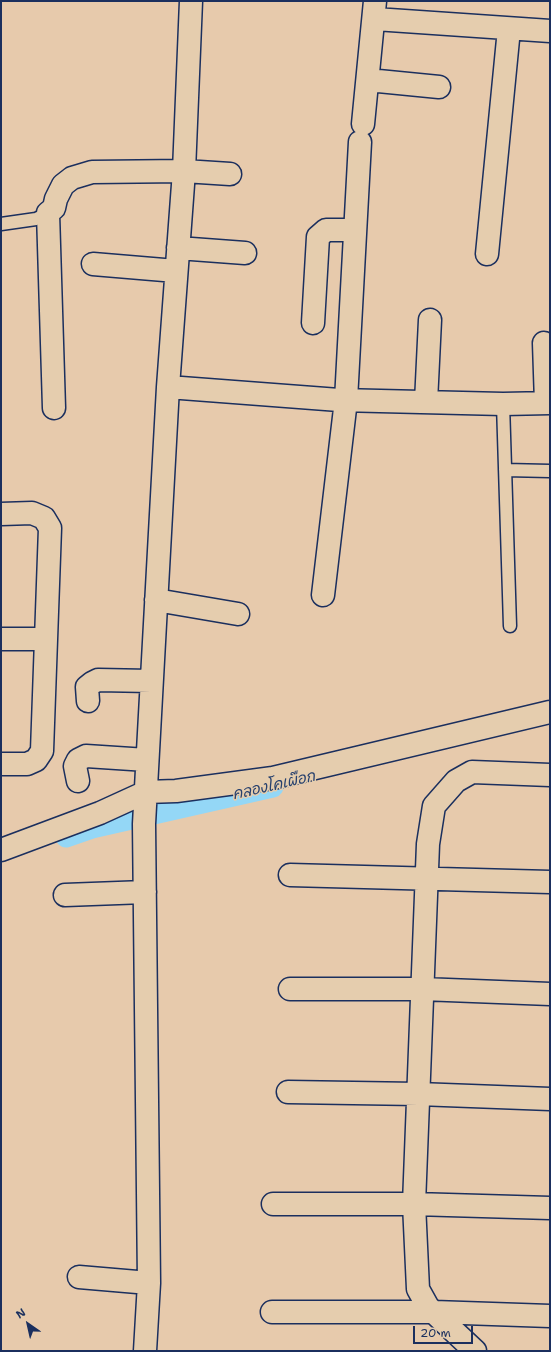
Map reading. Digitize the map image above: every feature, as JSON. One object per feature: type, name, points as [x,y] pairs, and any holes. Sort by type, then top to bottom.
[{"type":"street","points":[[145,1351],[149,1283],[144,824],[168,387],[184,171],[191,1]]},
{"type":"street","points":[[323,595],[346,400],[362,133],[375,10],[509,29],[550,31]]},
{"type":"street","points":[[487,254],[509,29]]},
{"type":"street","points":[[368,80],[439,87]]},
{"type":"street","points":[[54,408],[48,213],[54,208],[56,199],[63,185],[72,178],[92,172],[184,171],[230,174]]},
{"type":"street","points":[[313,323],[318,237],[326,230],[355,230]]},
{"type":"street","points":[[178,248],[245,253]]},
{"type":"street","points":[[93,264],[176,271]]},
{"type":"street","points":[[426,402],[430,320]]},
{"type":"street","points":[[168,387],[346,400],[503,404],[548,403],[544,343]]},
{"type":"street","points":[[1,514],[32,514],[44,518],[50,528],[42,751],[36,760],[28,764],[1,764]]},
{"type":"street","points":[[156,600],[238,614]]},
{"type":"street","points":[[1,639],[46,639]]},
{"type":"street","points":[[88,701],[87,688],[92,682],[98,680],[151,681]]},
{"type":"street","points":[[1,850],[146,795],[273,778],[550,712]]},
{"type":"street","points":[[78,781],[75,766],[78,760],[86,756],[147,760]]},
{"type":"street","points":[[475,1351],[428,1307],[418,1289],[414,1204],[428,844],[434,806],[456,781],[472,772],[550,775]]},
{"type":"street","points":[[290,876],[550,882]]},
{"type":"street","points":[[64,895],[145,892]]},
{"type":"street","points":[[290,988],[422,989],[550,994]]},
{"type":"street","points":[[288,1092],[550,1098]]},
{"type":"street","points":[[273,1204],[414,1204],[550,1208]]},
{"type":"street","points":[[79,1277],[149,1283]]},
{"type":"street","points":[[272,1312],[434,1312],[550,1316]]},
{"type":"lane","points":[[1,224],[36,219],[48,213]]},
{"type":"lane","points":[[503,404],[510,626]]},
{"type":"lane","points":[[505,470],[550,471]]},
{"type":"waterway","name":"คลองโคเผือก","points":[[66,837],[92,828],[273,787]]}]
